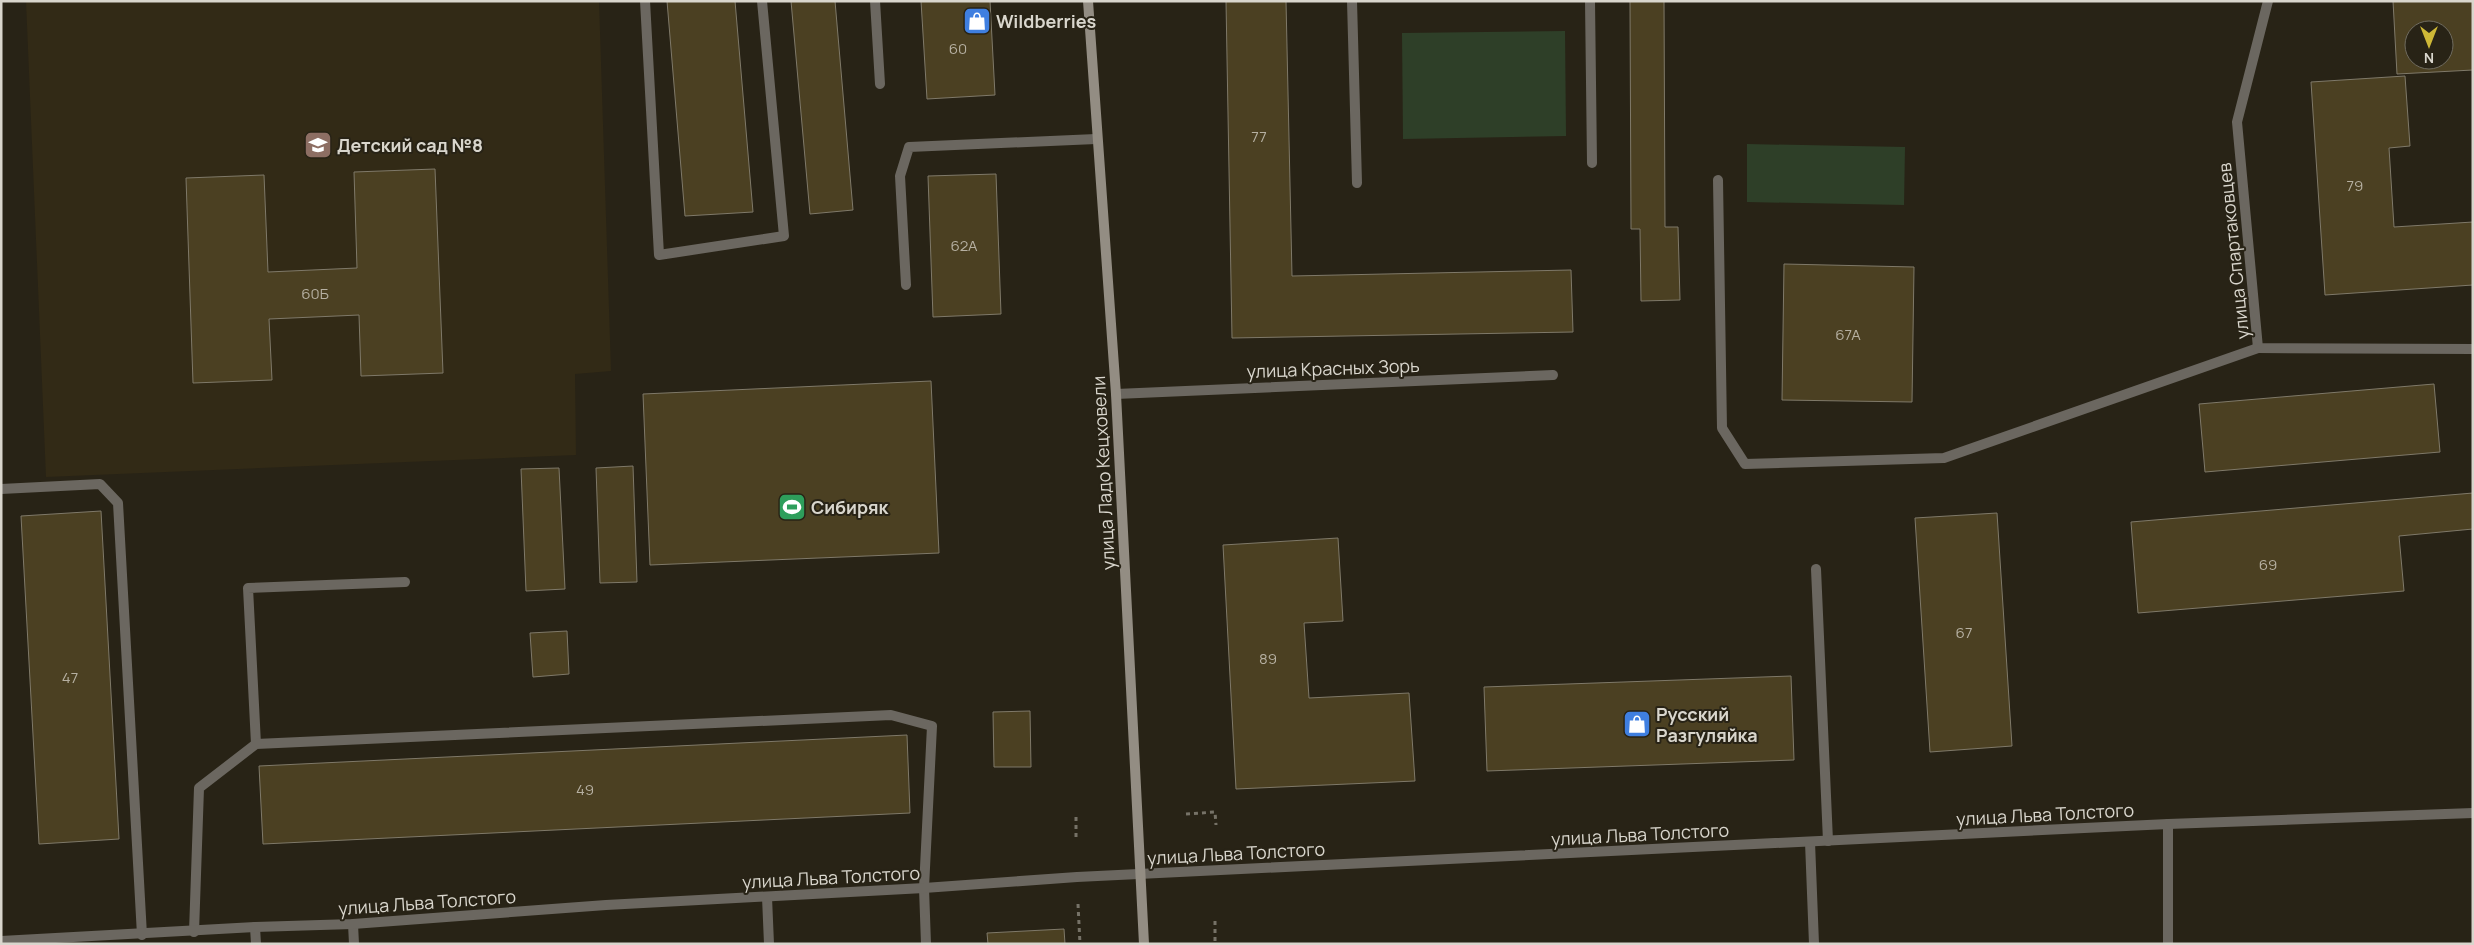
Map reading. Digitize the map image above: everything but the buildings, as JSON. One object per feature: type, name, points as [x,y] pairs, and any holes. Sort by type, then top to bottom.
[{"type":"main road","name":"улица Ладо Кецховели","points":[[1088,1],[1096,139],[1116,394],[1144,944]]},
{"type":"street","points":[[645,1],[659,255],[784,236],[762,1]]},
{"type":"street","points":[[875,1],[880,84]]},
{"type":"street","points":[[1352,1],[1357,183]]},
{"type":"street","points":[[1590,1],[1592,163]]},
{"type":"street","name":"улица Спартаковцев","points":[[2268,1],[2237,122],[2258,348],[2473,349]]},
{"type":"street","points":[[906,285],[900,176],[909,147],[1096,139]]},
{"type":"street","points":[[1718,180],[1722,428],[1745,464],[1944,458],[2258,348]]},
{"type":"street","name":"улица Красных Зорь","points":[[1116,394],[1552,375]]},
{"type":"street","points":[[1,489],[100,484],[118,503],[142,935]]},
{"type":"street","points":[[1816,569],[1828,840]]},
{"type":"street","points":[[256,744],[248,588],[405,582]]},
{"type":"street","points":[[194,932],[199,788],[256,744],[891,715],[932,726],[924,888],[926,944]]},
{"type":"street","name":"улица Льва Толстого","points":[[1,941],[72,941],[255,927],[353,924],[606,905],[1141,874],[2168,824],[2473,813]]},
{"type":"street","points":[[2168,824],[2168,944]]},
{"type":"street","points":[[1810,842],[1814,944]]},
{"type":"street","points":[[767,897],[769,944]]},
{"type":"street","points":[[353,924],[354,944]]},
{"type":"street","points":[[255,927],[256,944]]},
{"type":"path","points":[[1186,814],[1215,812],[1216,824]]},
{"type":"path","points":[[1076,817],[1076,840]]},
{"type":"path","points":[[1078,904],[1080,944]]},
{"type":"path","points":[[1215,920],[1215,944]]},
{"type":"shaded area","name":"Детский сад №8","points":[[26,1],[599,1],[611,371],[575,374],[576,455],[46,477]]},
{"type":"green space","points":[[1565,31],[1566,136],[1403,139],[1402,33]]},
{"type":"green space","points":[[1747,144],[1905,147],[1904,205],[1747,202]]},
{"type":"place","name":"Wildberries","points":[[977,21]]},
{"type":"place","name":"Детский сад №8","points":[[318,145]]},
{"type":"place","name":"Сибиряк","points":[[792,507]]},
{"type":"place","name":"Русский Разгуляйка","points":[[1637,724]]}]
